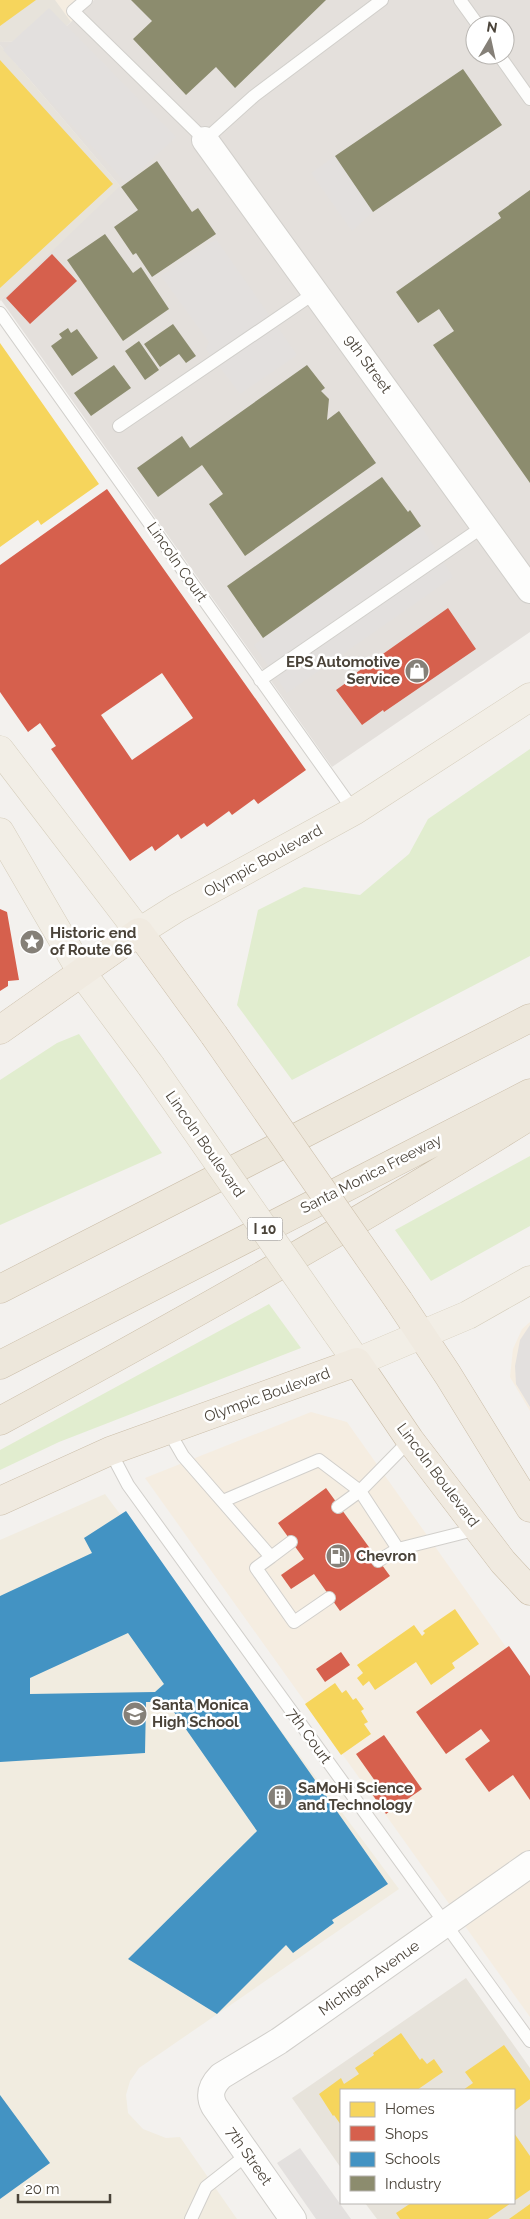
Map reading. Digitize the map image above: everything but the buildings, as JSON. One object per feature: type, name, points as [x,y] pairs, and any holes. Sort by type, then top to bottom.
[{"type":"highway","name":"Olympic Boulevard","points":[[0,1030],[139,932]]},
{"type":"highway","points":[[139,932],[214,1035],[399,1301],[527,1497]]},
{"type":"highway","points":[[0,1289],[530,1018]]},
{"type":"highway","name":"Santa Monica Freeway","points":[[0,1365],[530,1093]]},
{"type":"highway","points":[[0,1422],[175,1326],[443,1171],[530,1116]]},
{"type":"highway","name":"Olympic Boulevard","points":[[0,1501],[110,1451],[357,1362]]},
{"type":"highway","name":"Lincoln Boulevard","points":[[357,1362],[410,1440],[503,1562],[530,1590]]},
{"type":"main road","name":"Olympic Boulevard","points":[[139,932],[177,908],[354,812],[530,696]]},
{"type":"main road","points":[[0,750],[139,932]]},
{"type":"main road","name":"Lincoln Boulevard","points":[[0,832],[82,973],[151,1066],[357,1362]]},
{"type":"main road","name":"Olympic Boulevard","points":[[357,1362],[468,1315],[530,1280]]},
{"type":"street","name":"9th Street","points":[[205,140],[530,590]]},
{"type":"street","name":"Michigan Avenue","points":[[211,2091],[221,2076],[278,2041],[530,1864]]},
{"type":"street","name":"7th Street","points":[[211,2091],[214,2106],[293,2219]]},
{"type":"lane","points":[[86,0],[73,11],[205,140],[254,96],[382,0]]},
{"type":"lane","points":[[460,0],[471,15]]},
{"type":"lane","points":[[506,65],[530,99]]},
{"type":"lane","points":[[119,426],[316,292]]},
{"type":"lane","name":"Lincoln Court","points":[[0,312],[354,812]]},
{"type":"lane","points":[[260,680],[484,526]]},
{"type":"lane","points":[[168,1430],[183,1456],[271,1557]]},
{"type":"lane","points":[[338,1507],[360,1490],[410,1440]]},
{"type":"lane","name":"7th Court","points":[[110,1451],[128,1486],[530,2041]]},
{"type":"lane","points":[[223,1500],[318,1460],[360,1490],[398,1549]]},
{"type":"lane","points":[[378,1561],[398,1549],[478,1529]]},
{"type":"lane","points":[[291,1542],[256,1568],[294,1622],[329,1598]]},
{"type":"lane","points":[[191,2219],[206,2187],[248,2154]]},
{"type":"shaded area","points":[[0,0],[70,0],[82,11],[51,41],[0,42]]},
{"type":"shaded area","points":[[55,0],[94,0],[71,22]]},
{"type":"shaded area","points":[[94,0],[530,0],[530,632],[332,767],[1,300],[120,186],[0,45],[0,42],[51,41]]},
{"type":"shaded area","points":[[49,8],[176,137],[126,183],[3,50]]},
{"type":"shaded area","points":[[0,45],[121,187],[0,301]]},
{"type":"shaded area","points":[[335,156],[373,212],[352,231],[311,173]]},
{"type":"shaded area","points":[[216,239],[297,355],[240,394],[206,349],[209,342],[161,276]]},
{"type":"shaded area","points":[[421,526],[453,577],[287,693],[254,645]]},
{"type":"shaded area","points":[[530,1322],[530,1411],[510,1377],[513,1349],[522,1329]]},
{"type":"shaded area","points":[[530,1325],[530,1407],[516,1384],[515,1366],[520,1340]]},
{"type":"shaded area","points":[[311,1412],[347,1422],[530,1681],[530,2017],[145,1478]]},
{"type":"shaded area","name":"Santa Monica High School","points":[[105,1494],[399,1889],[139,2068],[130,2081],[126,2095],[128,2113],[143,2129],[166,2138],[180,2137],[237,2219],[0,2219],[0,1540]]},
{"type":"shaded area","points":[[466,1978],[530,2068],[530,2219],[377,2219],[366,2204],[515,2204],[515,2089],[340,2089],[340,2167],[292,2098]]},
{"type":"shaded area","points":[[300,2148],[351,2219],[316,2219],[277,2163]]},
{"type":"green space","points":[[530,749],[530,956],[292,1080],[237,1005],[258,910],[304,887],[360,895],[409,854],[428,819]]},
{"type":"green space","points":[[79,1034],[162,1153],[0,1225],[0,1080],[57,1043]]},
{"type":"green space","points":[[530,1156],[530,1226],[431,1281],[395,1230]]},
{"type":"green space","points":[[269,1304],[301,1348],[59,1442],[0,1470],[0,1450]]},
{"type":"place","name":"EPS Automotive Service","points":[[417,671]]},
{"type":"place","name":"Historic end of Route 66","points":[[32,942]]},
{"type":"place","name":"Chevron","points":[[338,1556]]},
{"type":"place","name":"Santa Monica High School","points":[[135,1714]]},
{"type":"place","name":"SaMoHi Science and Technology","points":[[280,1797]]}]
